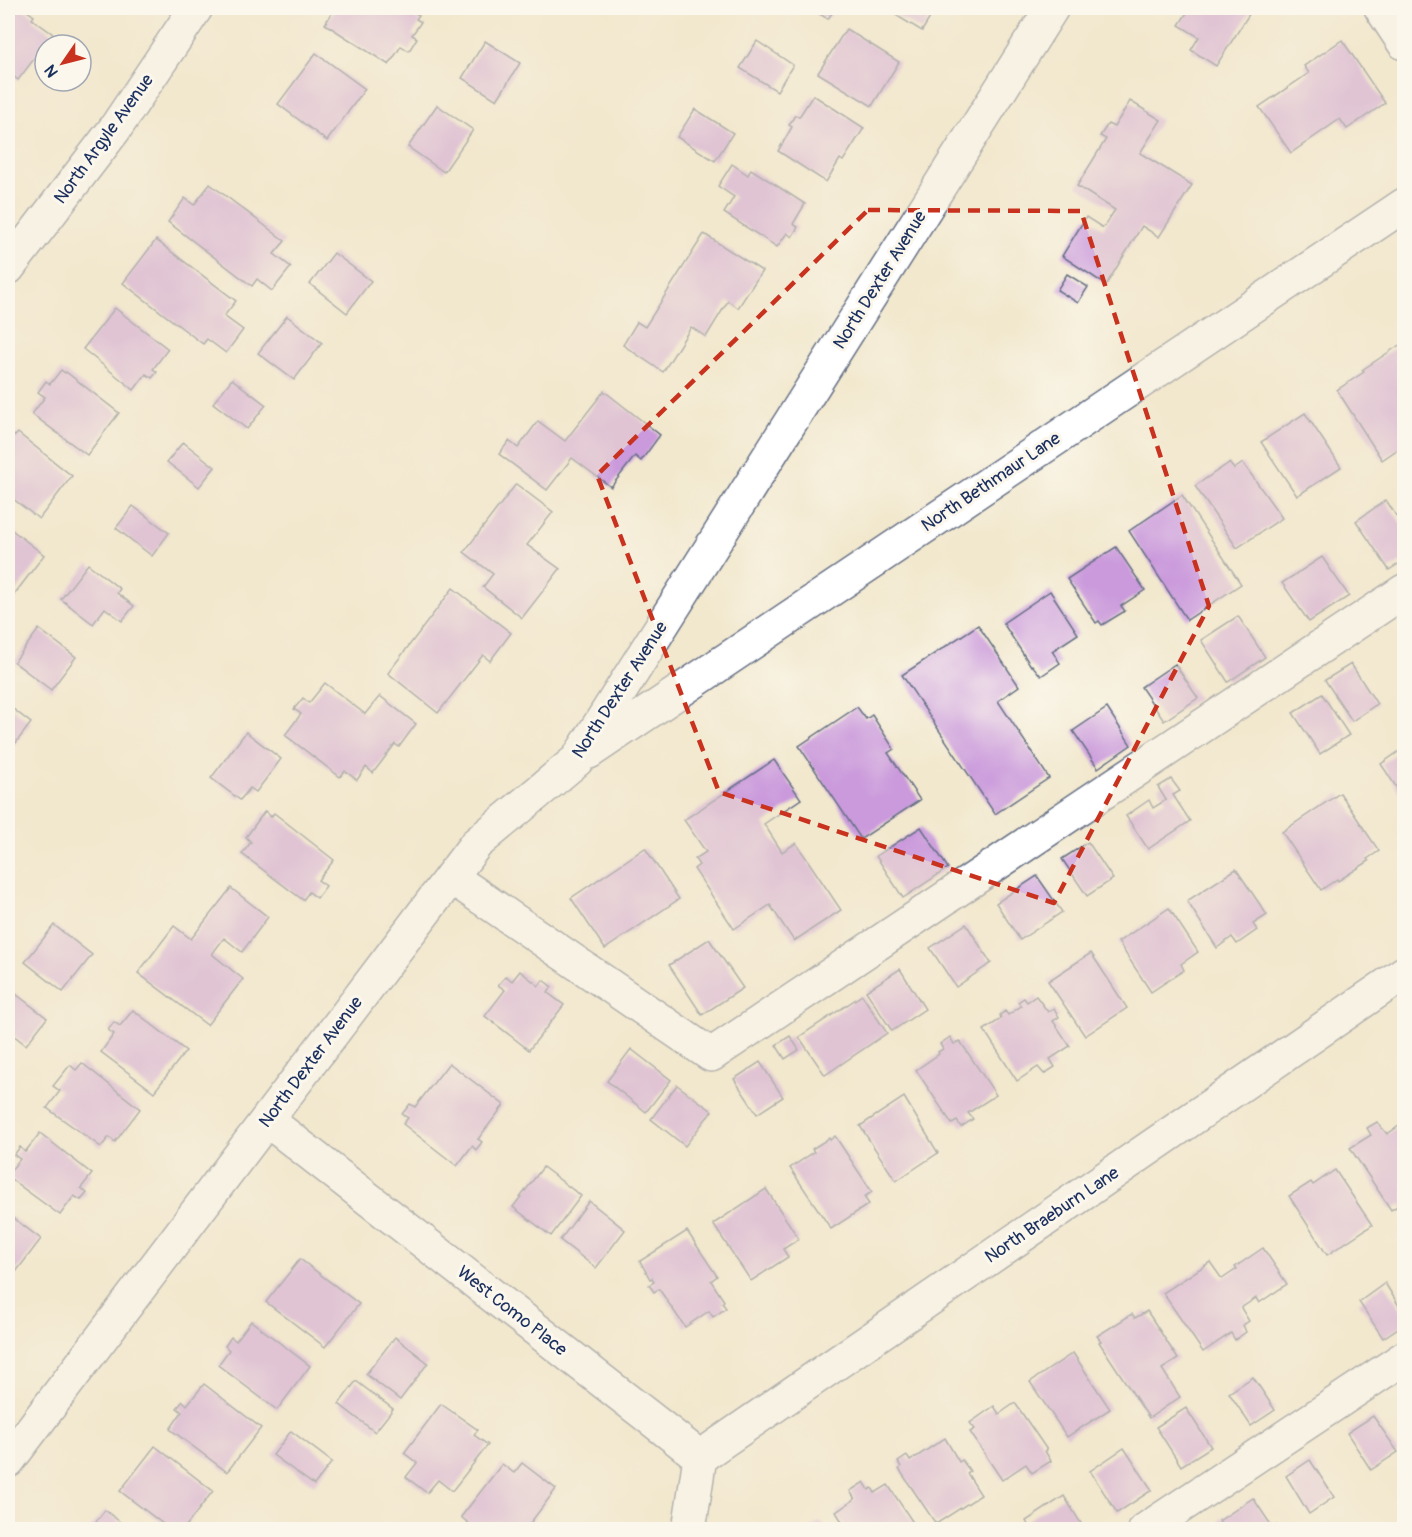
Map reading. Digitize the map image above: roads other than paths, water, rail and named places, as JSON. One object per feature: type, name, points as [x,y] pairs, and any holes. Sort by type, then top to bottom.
[{"type":"street","name":"North Argyle Avenue","points":[[8,268],[114,130],[196,8]]},
{"type":"street","name":"North Dexter Avenue","points":[[8,1461],[476,844],[577,760],[1052,8]]},
{"type":"street","points":[[1381,8],[1404,43]]},
{"type":"street","name":"North Bethmaur Lane","points":[[577,760],[1404,205]]},
{"type":"street","points":[[451,877],[711,1055],[1404,591]]},
{"type":"street","name":"North Braeburn Lane","points":[[699,1456],[1404,973]]},
{"type":"street","name":"West Como Place","points":[[267,1120],[699,1456]]},
{"type":"street","points":[[1145,1530],[1404,1358]]},
{"type":"street","points":[[689,1530],[699,1456]]}]
